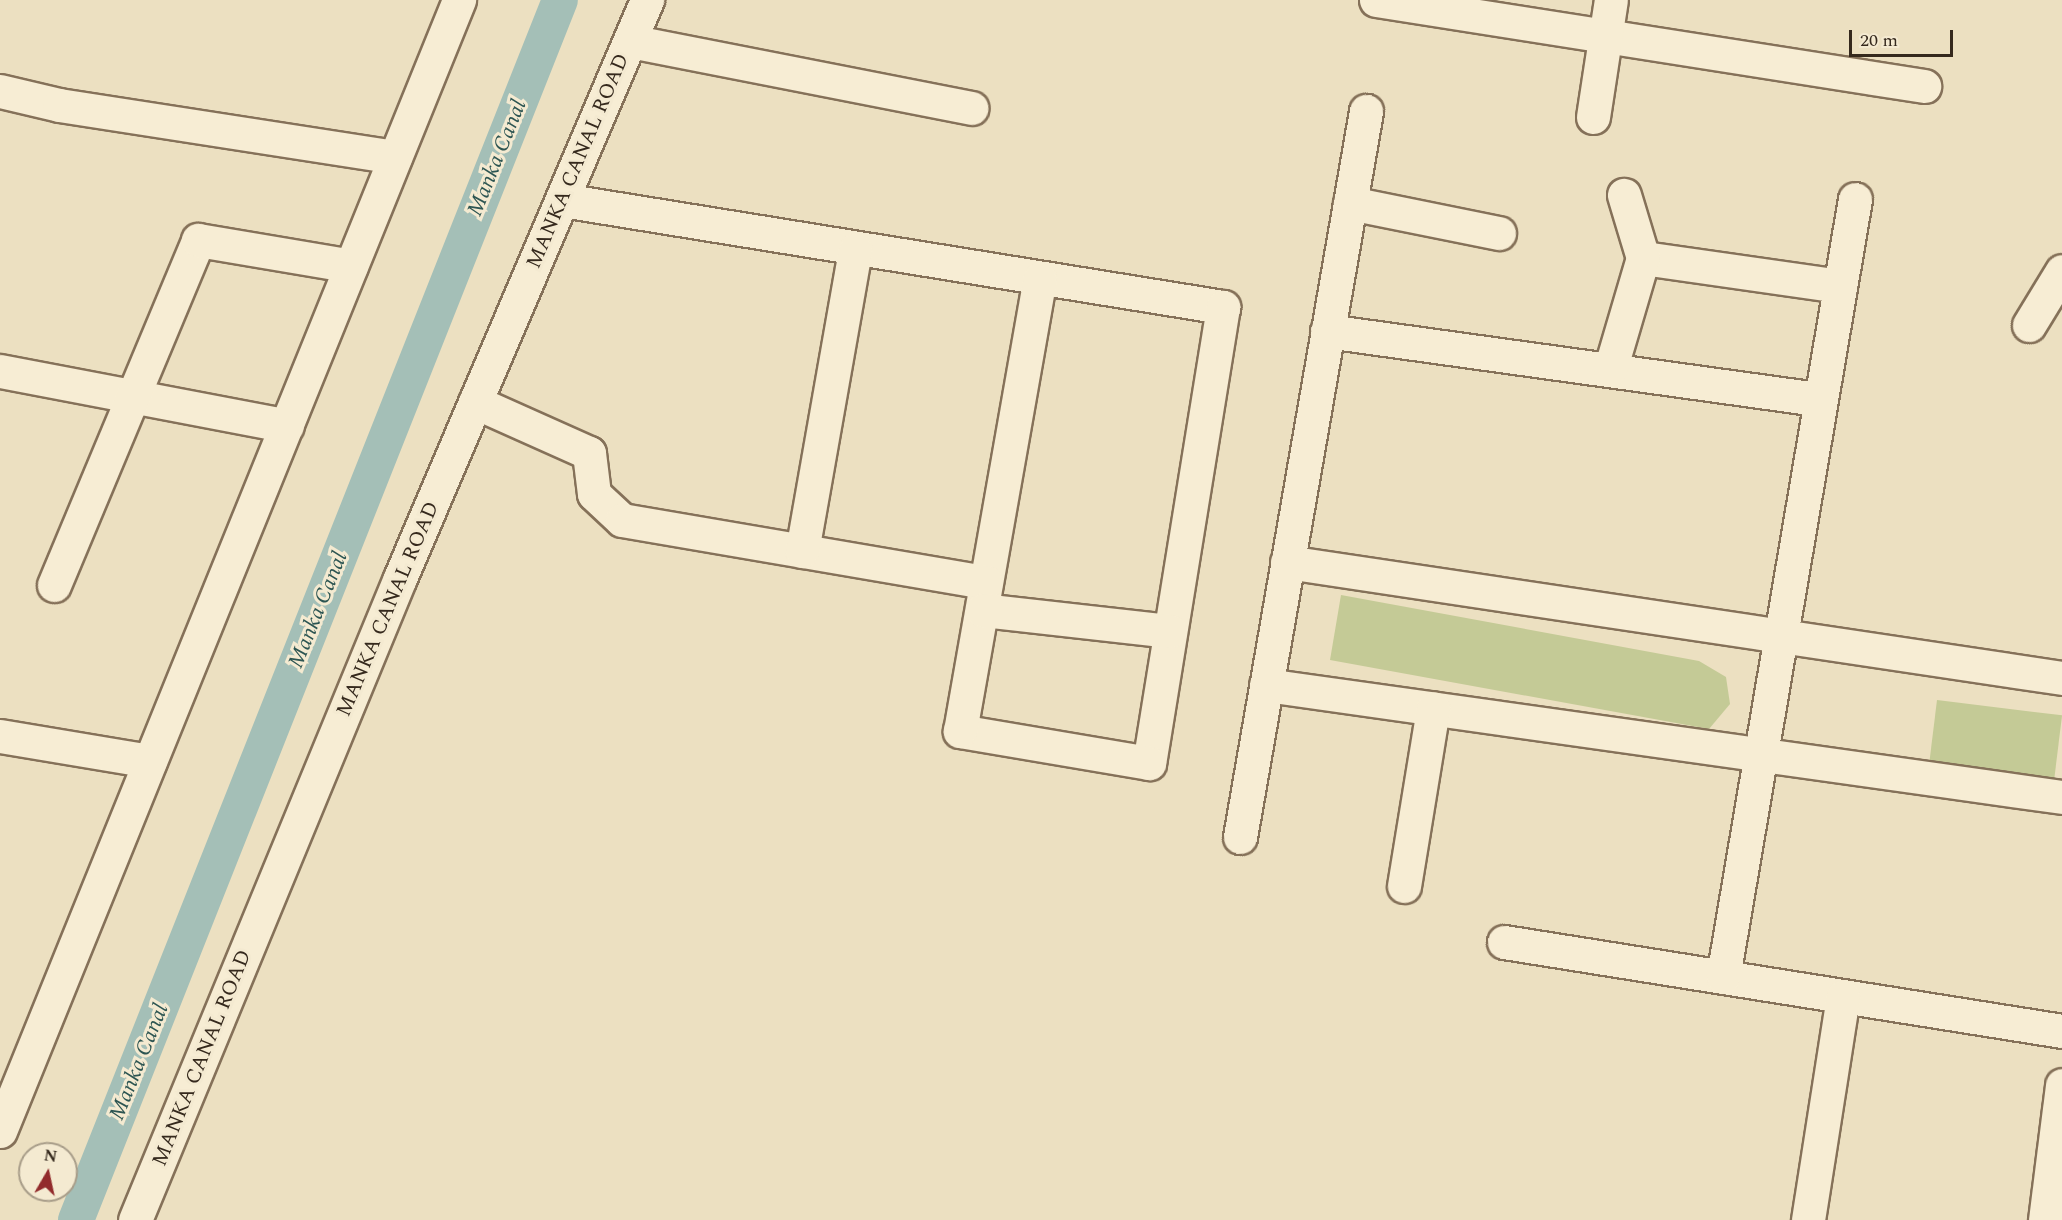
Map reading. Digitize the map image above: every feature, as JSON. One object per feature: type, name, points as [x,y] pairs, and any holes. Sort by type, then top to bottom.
[{"type":"street","points":[[0,1131],[459,0]]},
{"type":"street","name":"MANKA CANAL ROAD","points":[[135,1220],[475,402],[647,0]]},
{"type":"street","points":[[1376,0],[1924,86]]},
{"type":"street","points":[[1593,117],[1611,0]]},
{"type":"street","points":[[630,41],[971,108]]},
{"type":"street","points":[[0,91],[59,105],[395,157]]},
{"type":"street","points":[[1240,837],[1366,111]]},
{"type":"street","points":[[1610,370],[1643,258],[1624,195]]},
{"type":"street","points":[[561,200],[855,250],[1223,307],[1149,763],[960,731],[1040,279]]},
{"type":"street","points":[[1723,977],[1855,200]]},
{"type":"street","points":[[1350,203],[1499,233]]},
{"type":"street","points":[[54,585],[198,240],[351,266]]},
{"type":"street","points":[[802,551],[855,250]]},
{"type":"street","points":[[1643,258],[1840,286]]},
{"type":"street","points":[[2029,325],[2062,272]]},
{"type":"street","points":[[1327,331],[1820,399]]},
{"type":"street","points":[[0,371],[286,426]]},
{"type":"street","points":[[475,402],[589,453],[594,494],[622,520],[802,551],[984,596],[1170,632]]},
{"type":"street","points":[[1287,562],[2062,678]]},
{"type":"street","points":[[1266,685],[2062,797]]},
{"type":"street","points":[[1404,886],[1433,708]]},
{"type":"street","points":[[0,736],[150,761]]},
{"type":"street","points":[[1504,942],[2062,1031]]},
{"type":"street","points":[[1808,1220],[1843,997]]},
{"type":"street","points":[[2045,1220],[2062,1085]]},
{"type":"green space","points":[[1341,595],[1699,661],[1726,677],[1730,704],[1709,729],[1330,660]]},
{"type":"green space","points":[[1937,700],[2062,715],[2054,779],[1929,764]]},
{"type":"waterway","name":"Manka Canal","points":[[76,1220],[560,0]]}]
